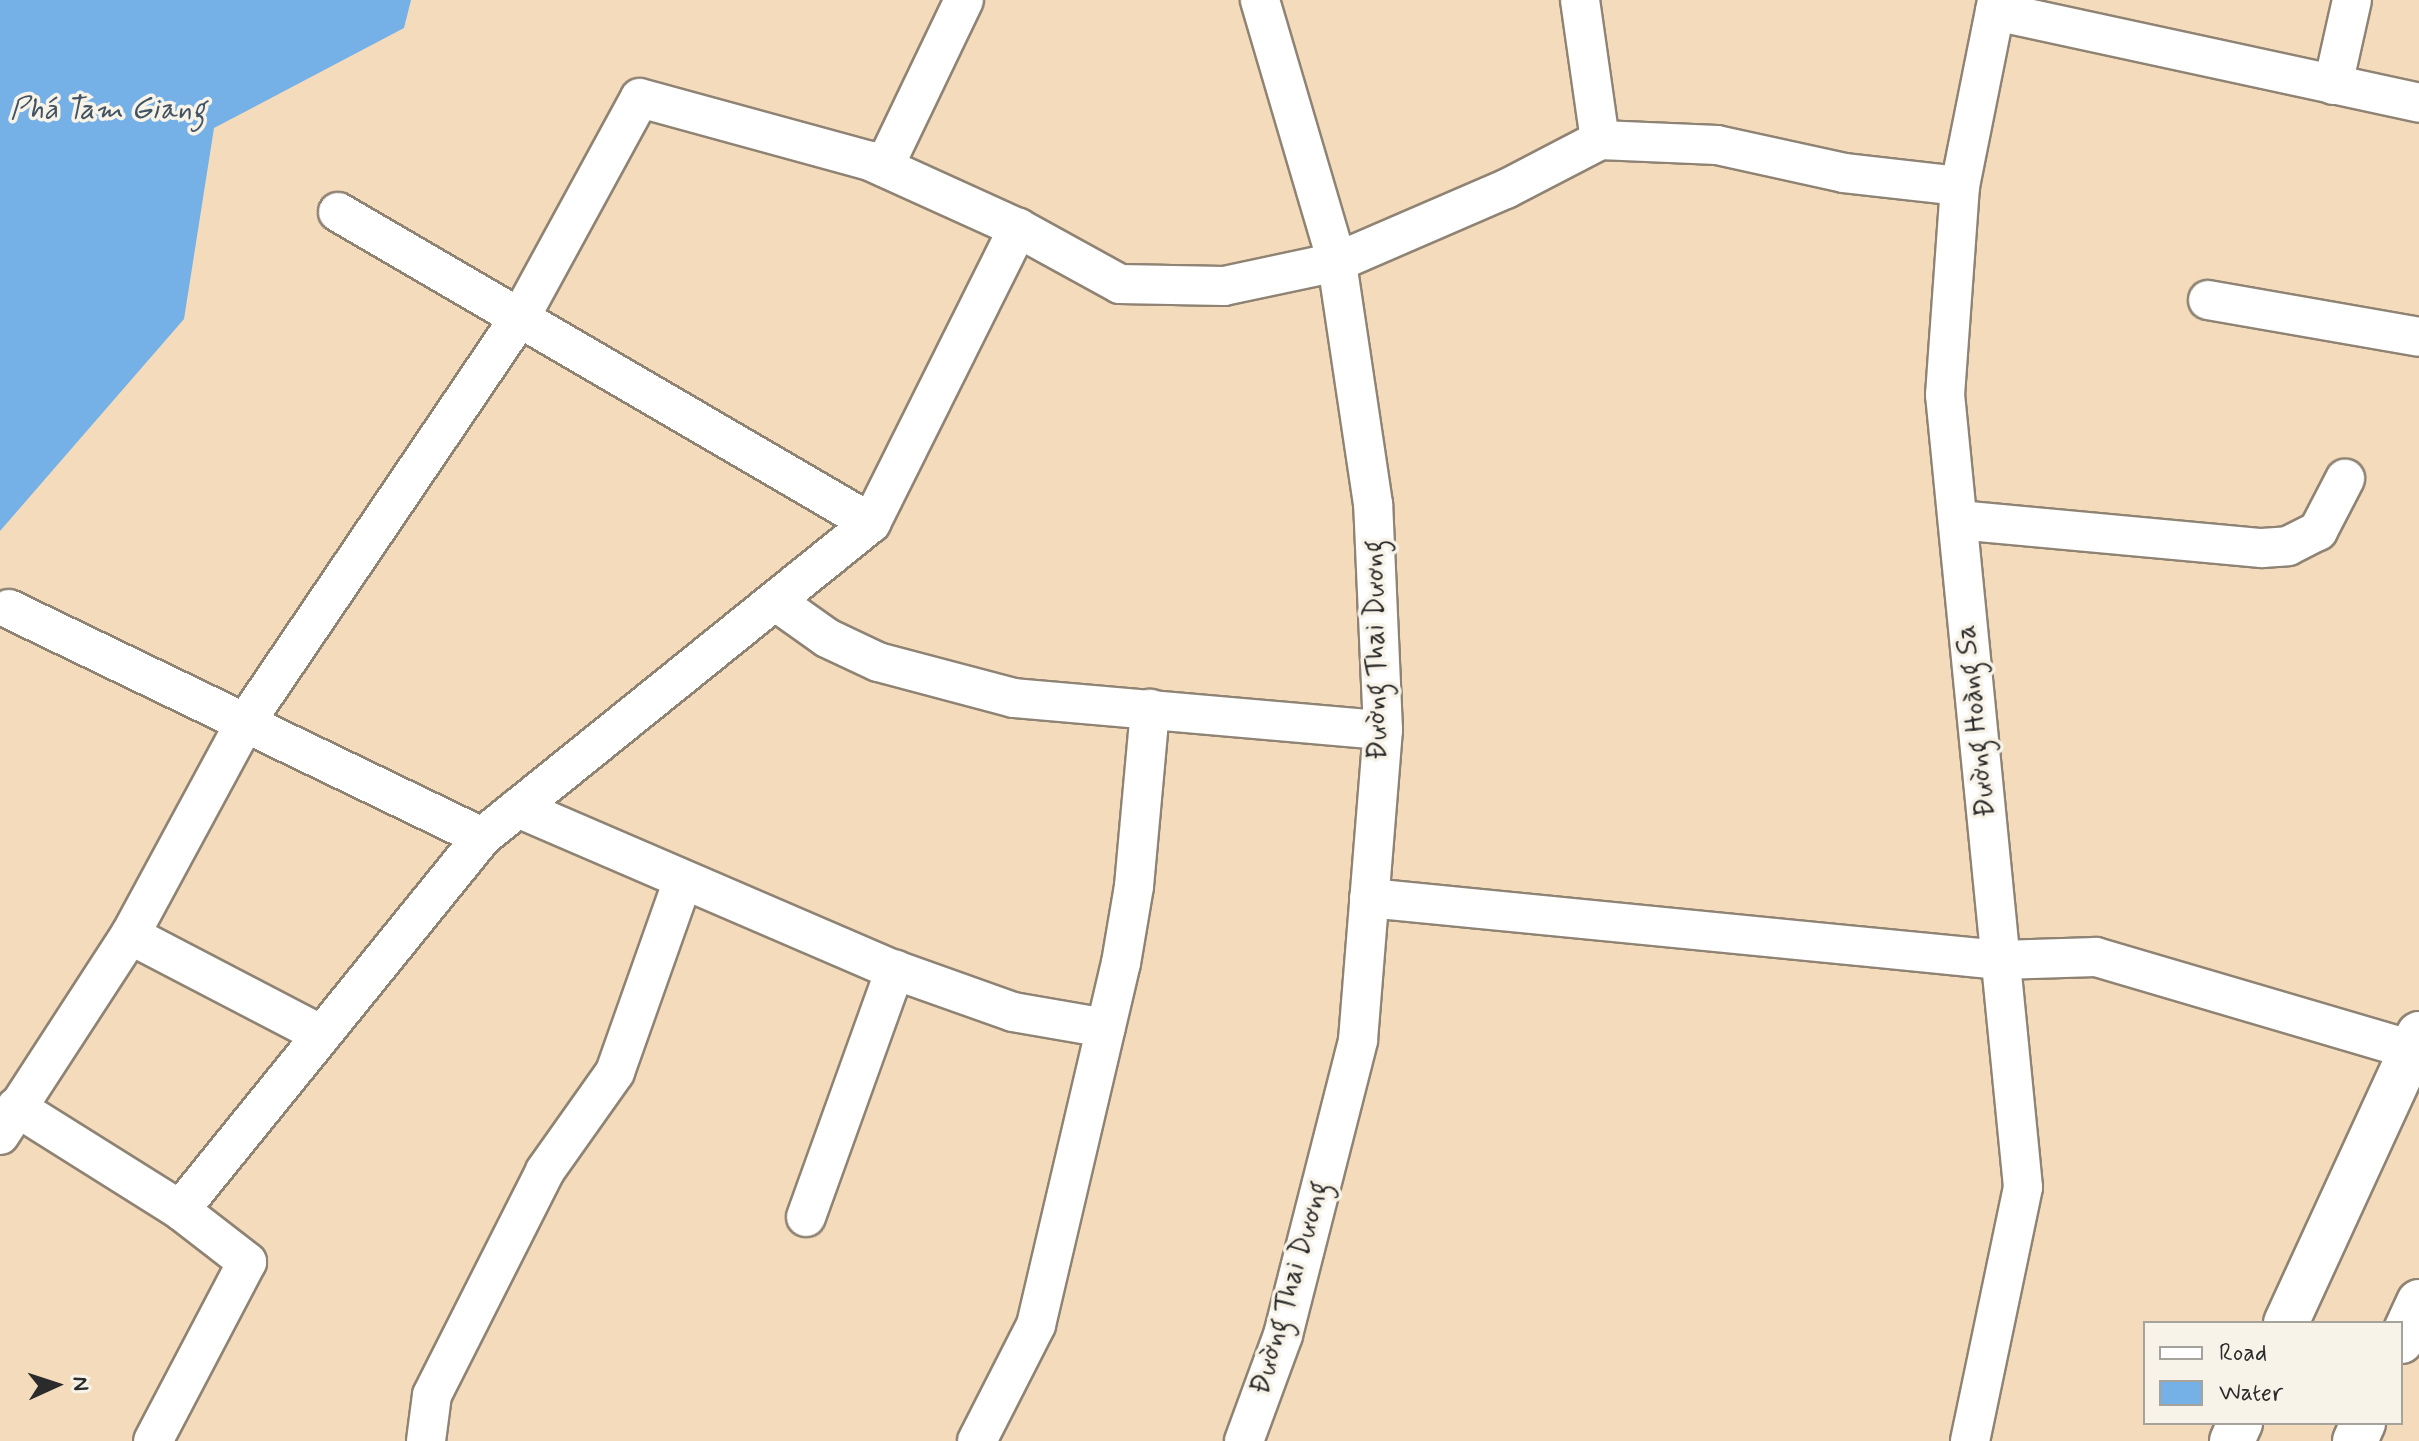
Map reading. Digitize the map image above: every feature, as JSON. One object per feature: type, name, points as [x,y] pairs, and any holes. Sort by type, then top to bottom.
[{"type":"main road","points":[[2287,1321],[2415,1042]]},
{"type":"main road","points":[[2403,1337],[2419,1302]]},
{"type":"street","points":[[884,167],[964,0]]},
{"type":"street","name":"Đường Thai Dương","points":[[1244,1441],[1283,1335],[1358,1040],[1383,730],[1373,504],[1337,262],[1260,0]]},
{"type":"street","points":[[1580,0],[1600,140]]},
{"type":"street","points":[[2333,85],[2352,0]]},
{"type":"street","points":[[1996,5],[2419,103]]},
{"type":"street","name":"Đường Hoàng Sa","points":[[1970,1441],[2023,1187],[1945,395],[1960,186],[1996,5]]},
{"type":"street","points":[[153,1441],[247,1262],[180,1210],[8,1121],[130,935],[243,726],[521,316],[640,98],[884,167],[1018,228],[1120,284],[1224,286],[1337,262],[1506,189],[1600,140],[1717,145],[1844,173],[1960,186]]},
{"type":"street","points":[[338,212],[871,523]]},
{"type":"street","points":[[180,1210],[482,837],[871,523],[1018,228]]},
{"type":"street","points":[[2208,300],[2419,337]]},
{"type":"street","points":[[1958,520],[2262,548],[2288,546],[2318,531],[2345,479]]},
{"type":"street","points":[[775,601],[827,638],[878,662],[1014,698],[1383,730]]},
{"type":"street","points":[[9,609],[243,726],[482,837]]},
{"type":"street","points":[[977,1441],[1036,1325],[1106,1028],[1134,886],[1150,709]]},
{"type":"street","points":[[518,808],[682,883],[895,970],[1013,1012],[1106,1028]]},
{"type":"street","points":[[426,1441],[432,1395],[538,1185],[615,1072],[682,883]]},
{"type":"street","points":[[1369,898],[2000,960],[2107,959],[2415,1042]]},
{"type":"street","points":[[130,935],[322,1035]]},
{"type":"street","points":[[806,1217],[895,970]]},
{"type":"water","name":"Phá Tam Giang","points":[[0,0],[411,0],[404,28],[214,128],[184,319],[0,531]]}]
